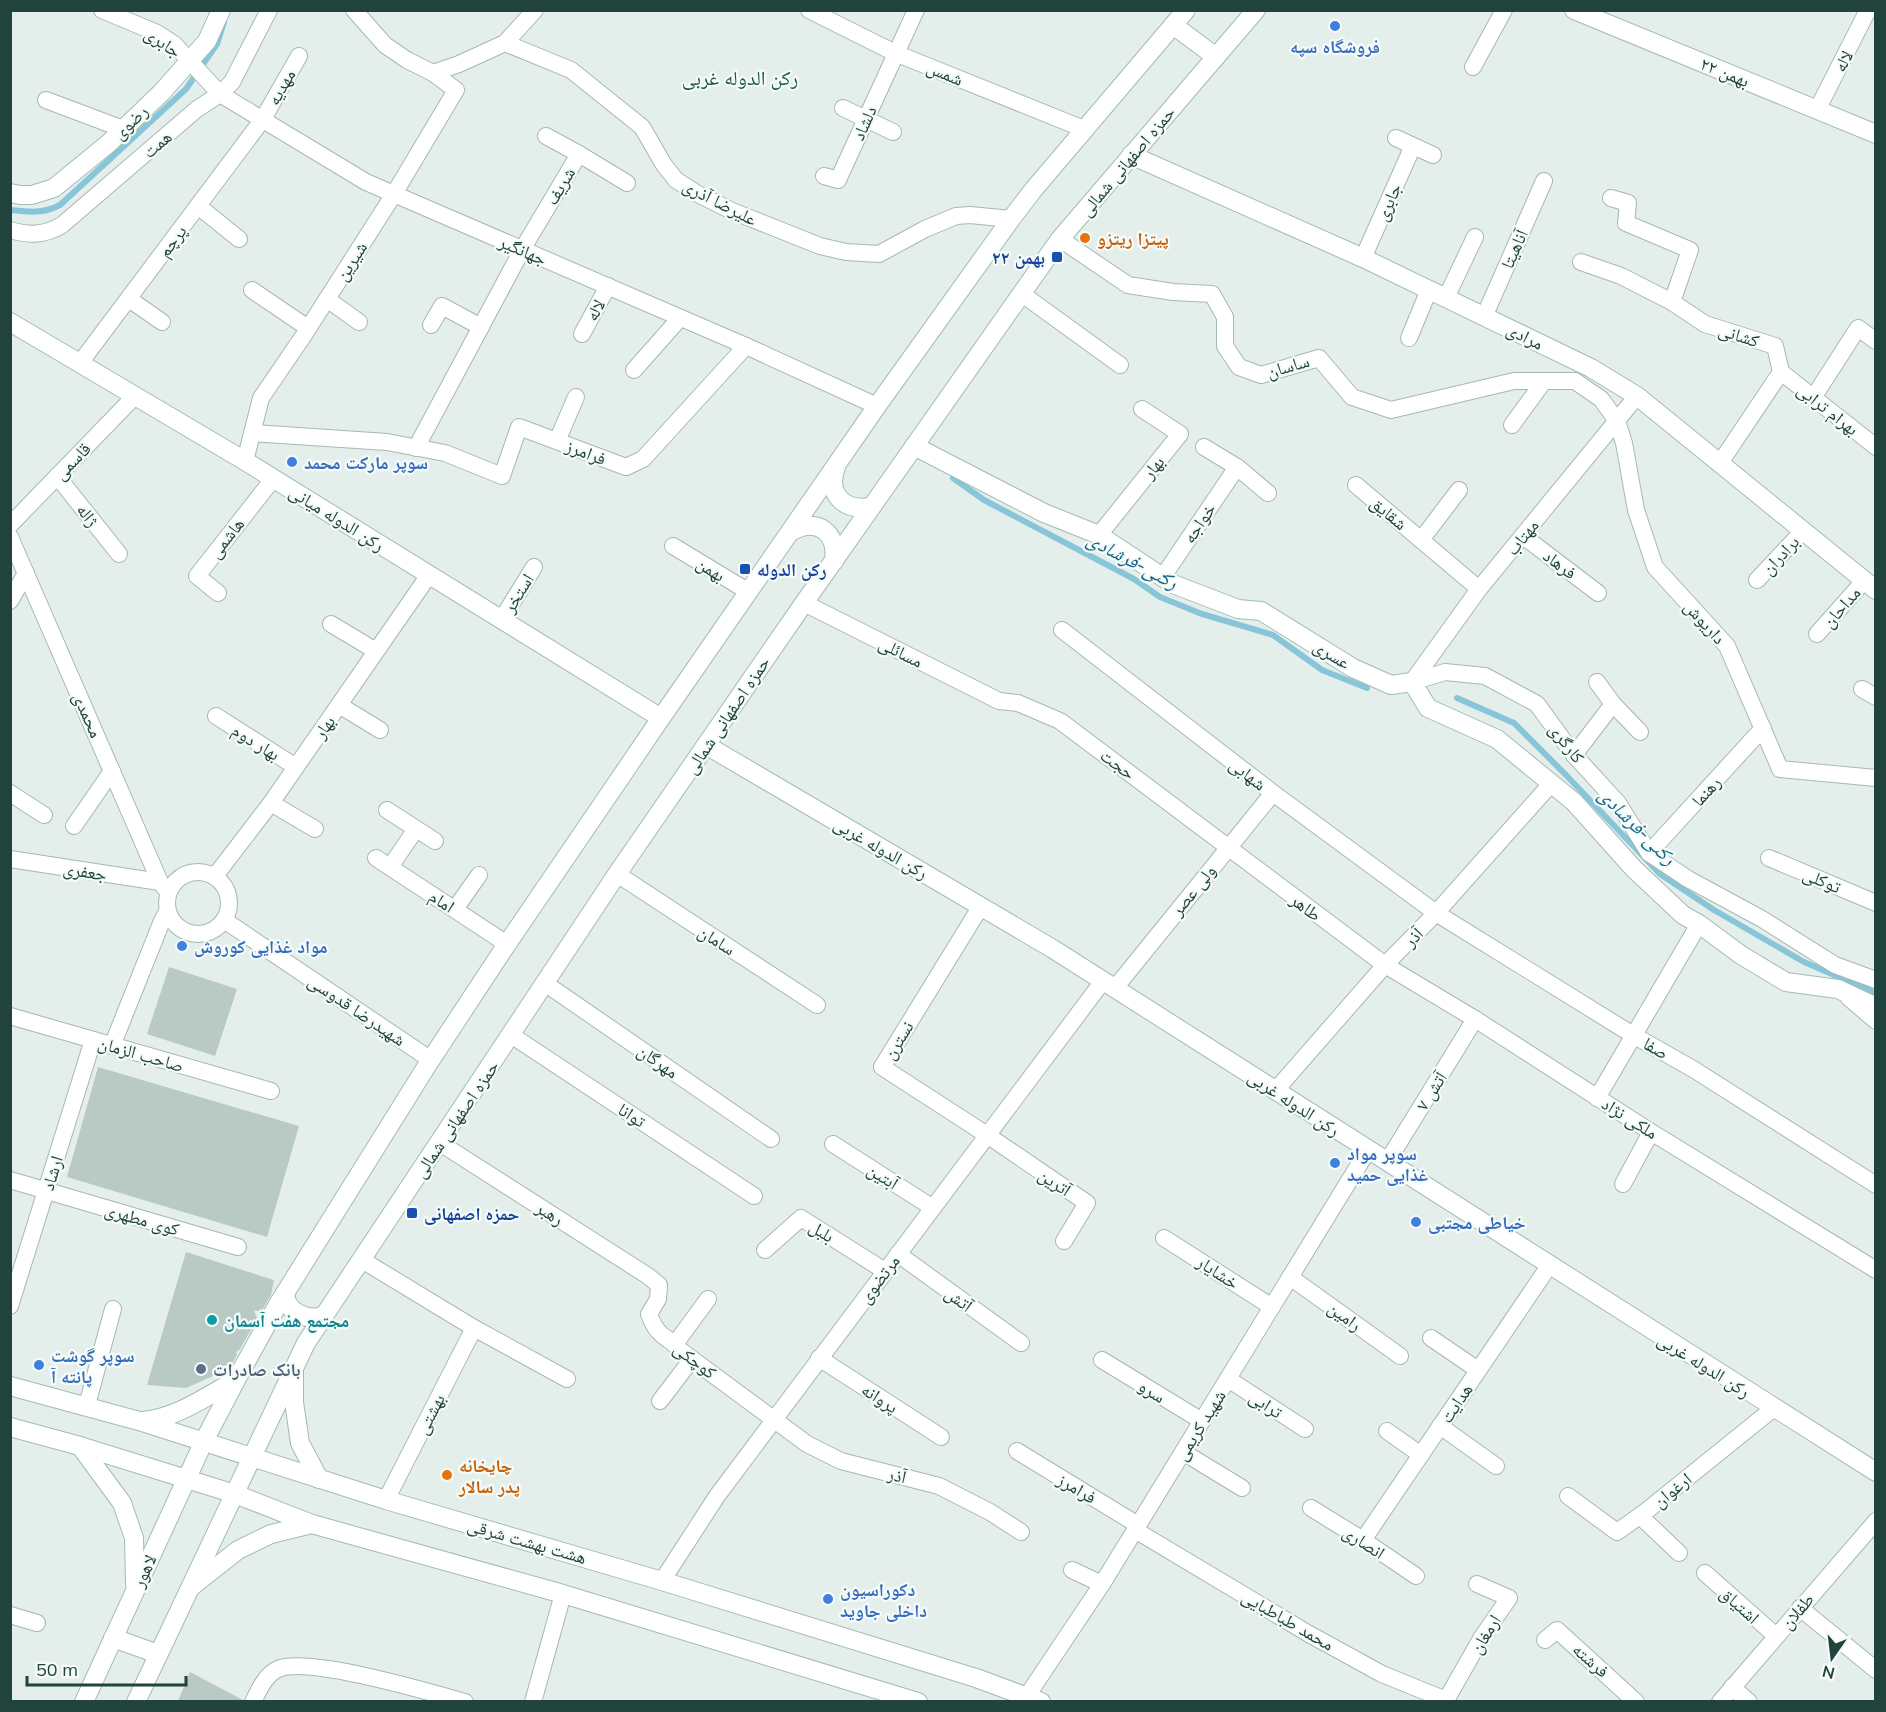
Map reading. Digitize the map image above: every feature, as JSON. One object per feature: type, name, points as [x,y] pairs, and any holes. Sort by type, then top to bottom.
[{"type":"main road","name":"رضوی","points":[[10,193],[32,195],[54,188],[91,158],[162,92],[190,61],[207,41],[221,10]]},
{"type":"main road","points":[[204,1441],[285,1293],[431,1060],[661,718],[877,406],[1011,219],[1084,129],[1186,10]]},
{"type":"main road","name":"حمزه اصفهانی شمالی","points":[[251,1457],[306,1343],[617,874],[804,603],[1060,239],[1256,10]]},
{"type":"main road","name":"۲۲ بهمن","points":[[1574,10],[1608,17],[1875,134]]},
{"type":"main road","points":[[1173,25],[1216,57]]},
{"type":"main road","name":"مرادی","points":[[1131,154],[1363,258],[1591,368],[1637,396],[1870,585]]},
{"type":"main road","name":"رکن الدوله میانی","points":[[14,330],[80,363],[245,461],[661,718]]},
{"type":"main road","name":"عسری","points":[[914,446],[1044,513],[1099,535],[1162,578],[1238,609],[1261,611],[1353,668],[1391,685],[1412,682]]},
{"type":"main road","points":[[836,465],[832,477],[833,488],[839,499],[848,506],[860,509],[871,507]]},
{"type":"main road","points":[[792,531],[801,526],[811,525],[820,528],[834,542],[836,551],[834,561]]},
{"type":"main road","points":[[1412,682],[1428,708],[1497,739],[1574,802],[1634,869],[1683,915],[1741,955],[1786,982],[1838,989],[1875,1007]]},
{"type":"main road","name":"رکن الدوله غربی","points":[[706,745],[981,906],[1109,985],[1875,1472]]},
{"type":"main road","points":[[285,1293],[288,1304],[296,1312],[313,1318],[324,1316]]},
{"type":"main road","points":[[294,1366],[296,1427],[300,1443],[319,1479]]},
{"type":"main road","points":[[139,1421],[159,1420],[236,1380]]},
{"type":"main road","name":"هشت بهشت شرقی","points":[[10,1386],[139,1421],[386,1500],[976,1677],[1034,1699]]},
{"type":"main road","points":[[10,1427],[235,1494],[312,1524],[563,1594],[910,1700]]},
{"type":"main road","name":"لاهور","points":[[84,1701],[204,1441]]},
{"type":"main road","points":[[80,1446],[122,1503],[134,1538],[135,1590]]},
{"type":"main road","points":[[136,1701],[251,1457]]},
{"type":"main road","points":[[187,1590],[238,1550],[271,1534],[312,1524]]},
{"type":"main road","points":[[113,1638],[158,1654]]},
{"type":"street","name":"جابری","points":[[102,10],[157,33],[174,44],[190,61]]},
{"type":"street","name":"همت","points":[[10,230],[36,234],[50,232],[62,225],[197,109],[220,94],[232,82],[269,10]]},
{"type":"street","points":[[354,10],[385,45],[407,60],[433,72],[459,64],[505,44],[535,10]]},
{"type":"street","name":"شمس","points":[[808,10],[895,53],[1084,129]]},
{"type":"street","points":[[895,53],[916,10]]},
{"type":"street","points":[[1473,67],[1504,10]]},
{"type":"street","name":"لاله","points":[[1817,110],[1868,10]]},
{"type":"street","name":"علیرضا آذری","points":[[505,44],[571,70],[642,127],[676,180],[696,193],[732,211],[820,246],[846,252],[879,254],[925,229],[956,216],[1011,219]]},
{"type":"street","name":"دلشاد","points":[[824,176],[838,180],[895,53]]},
{"type":"street","name":"مهدیه","points":[[263,119],[299,56]]},
{"type":"street","name":"جهانگیر","points":[[190,61],[220,94],[366,182],[746,346],[877,406]]},
{"type":"street","name":"شیرین","points":[[245,461],[261,398],[394,194],[456,90],[433,72]]},
{"type":"street","points":[[46,100],[123,129]]},
{"type":"street","points":[[843,108],[893,132]]},
{"type":"street","name":"پرچم","points":[[80,363],[263,119]]},
{"type":"street","name":"شریف","points":[[522,250],[579,154],[546,136]]},
{"type":"street","points":[[1396,138],[1433,156]]},
{"type":"street","name":"جابری","points":[[1363,258],[1413,146]]},
{"type":"street","points":[[579,154],[627,183]]},
{"type":"street","name":"آناهیتا","points":[[1484,316],[1544,181]]},
{"type":"street","points":[[1611,198],[1628,203],[1626,223],[1690,250],[1672,302]]},
{"type":"street","points":[[198,206],[239,239]]},
{"type":"street","points":[[1446,298],[1475,237]]},
{"type":"street","name":"ساسان","points":[[1060,239],[1128,285],[1173,292],[1212,294],[1225,316],[1225,346],[1239,367],[1261,375],[1319,358],[1352,397],[1391,410],[1514,381],[1575,381],[1601,399],[1617,421]]},
{"type":"street","points":[[416,448],[522,250]]},
{"type":"street","name":"کشانی","points":[[1581,262],[1621,276],[1672,302],[1705,324],[1775,346],[1781,372]]},
{"type":"street","name":"لاله","points":[[582,334],[608,286]]},
{"type":"street","points":[[252,290],[308,328]]},
{"type":"street","points":[[1409,338],[1429,290]]},
{"type":"street","points":[[1022,294],[1120,365]]},
{"type":"street","points":[[129,299],[162,322]]},
{"type":"street","points":[[327,299],[359,322]]},
{"type":"street","points":[[431,325],[442,306],[481,327]]},
{"type":"street","points":[[634,370],[680,318]]},
{"type":"street","points":[[1813,398],[1858,328],[1875,341]]},
{"type":"street","name":"فرامرز","points":[[252,433],[387,442],[446,453],[502,476],[519,427],[626,467],[643,459],[746,346]]},
{"type":"street","points":[[1720,463],[1781,372]]},
{"type":"street","name":"بهرام ترابی","points":[[1781,372],[1875,447]]},
{"type":"street","points":[[1512,425],[1544,381]]},
{"type":"street","name":"مهتاب","points":[[1412,682],[1479,589],[1637,396]]},
{"type":"street","name":"قاسمی","points":[[10,525],[134,397]]},
{"type":"street","points":[[557,441],[576,397]]},
{"type":"street","name":"بهار","points":[[1099,535],[1180,434],[1142,409]]},
{"type":"street","name":"داریوش","points":[[1617,421],[1624,443],[1636,510],[1655,567],[1727,646],[1780,769],[1875,778]]},
{"type":"street","points":[[1204,447],[1237,467],[1268,493]]},
{"type":"street","name":"خواجه","points":[[1162,578],[1237,467]]},
{"type":"street","name":"ژاله","points":[[57,476],[119,554]]},
{"type":"street","name":"هاشمی","points":[[218,593],[196,576],[273,479]]},
{"type":"street","name":"شقایق","points":[[1356,485],[1479,589]]},
{"type":"street","name":"شقایق","points":[[1421,540],[1459,490]]},
{"type":"street","name":"برادران","points":[[1757,580],[1803,531]]},
{"type":"street","name":"فرهاد","points":[[1523,536],[1598,593]]},
{"type":"street","name":"محمدی","points":[[10,537],[164,887]]},
{"type":"street","name":"بهمن","points":[[674,546],[749,592]]},
{"type":"street","name":"استخر","points":[[502,619],[534,567]]},
{"type":"street","points":[[10,601],[26,573]]},
{"type":"street","name":"بهار","points":[[215,876],[271,803],[429,574]]},
{"type":"street","name":"مداحان","points":[[1817,634],[1870,585]]},
{"type":"street","name":"مسائلی","points":[[804,603],[999,701]]},
{"type":"street","points":[[331,624],[376,651]]},
{"type":"street","name":"شهابی","points":[[1062,630],[1272,793],[1436,913]]},
{"type":"street","name":"کارگری","points":[[1412,682],[1444,672],[1485,676],[1538,704],[1574,755],[1618,803],[1649,853],[1688,879],[1762,919],[1834,965],[1875,980]]},
{"type":"street","points":[[1597,682],[1613,704],[1640,732]]},
{"type":"street","name":"حجت","points":[[999,701],[1018,703],[1060,721],[1227,848]]},
{"type":"street","points":[[1574,755],[1613,704]]},
{"type":"street","points":[[339,705],[380,730]]},
{"type":"street","name":"بهار دوم","points":[[216,716],[296,767]]},
{"type":"street","name":"رهنما","points":[[1649,853],[1763,728]]},
{"type":"street","points":[[74,826],[112,771]]},
{"type":"street","name":"آذر","points":[[1275,1091],[1385,965],[1436,913],[1551,784]]},
{"type":"street","points":[[10,793],[44,815]]},
{"type":"street","name":"ولی عصر","points":[[1109,985],[1272,793]]},
{"type":"street","points":[[271,803],[315,829]]},
{"type":"street","points":[[387,810],[435,841]]},
{"type":"street","name":"امام","points":[[416,829],[383,862],[507,944]]},
{"type":"street","name":"طاهر","points":[[1227,848],[1385,965]]},
{"type":"street","name":"توکلی","points":[[1769,858],[1875,903]]},
{"type":"street","name":"جعفری","points":[[10,859],[164,887]]},
{"type":"street","points":[[197,871],[215,876],[228,892],[228,912],[224,920],[208,933],[198,934],[179,928],[167,912],[164,887],[179,877],[197,871]]},
{"type":"street","name":"سامان","points":[[617,874],[817,1005]]},
{"type":"street","points":[[455,909],[478,875]]},
{"type":"street","name":"نسترن","points":[[981,906],[882,1067],[987,1135]]},
{"type":"street","points":[[112,1046],[167,912]]},
{"type":"street","name":"صفا","points":[[1436,913],[1633,1035],[1693,1069],[1875,1185]]},
{"type":"street","name":"شهیدرضا قدوسی","points":[[224,920],[431,1060]]},
{"type":"street","points":[[1597,1098],[1699,924]]},
{"type":"street","name":"ملکی نژاد","points":[[1385,965],[1875,1270]]},
{"type":"street","name":"مهرگان","points":[[546,984],[771,1139]]},
{"type":"street","name":"مرتضوی","points":[[662,1581],[717,1496],[897,1254],[987,1135],[1109,985]]},
{"type":"street","points":[[1838,989],[1875,1021]]},
{"type":"street","name":"صاحب الزمان","points":[[10,1016],[271,1091]]},
{"type":"street","name":"آتش ۷","points":[[1387,1162],[1475,1019]]},
{"type":"street","name":"توانا","points":[[511,1035],[754,1196]]},
{"type":"street","name":"ارشاد","points":[[12,1298],[93,1040]]},
{"type":"street","points":[[1623,1184],[1651,1132]]},
{"type":"street","name":"آترین","points":[[987,1135],[1087,1203],[1064,1241]]},
{"type":"street","name":"رهبر","points":[[440,1143],[635,1267],[659,1285]]},
{"type":"street","name":"آبتین","points":[[833,1144],[933,1208]]},
{"type":"street","name":"شهید کریمی","points":[[1034,1699],[1368,1150]]},
{"type":"street","name":"کوی مطهری","points":[[10,1180],[238,1247]]},
{"type":"street","name":"بلبل","points":[[765,1250],[801,1218],[885,1271]]},
{"type":"street","name":"خشایار","points":[[1164,1238],[1272,1307]]},
{"type":"street","name":"آتش","points":[[897,1254],[1021,1343]]},
{"type":"street","points":[[362,1260],[474,1328],[567,1379]]},
{"type":"street","name":"هدایت","points":[[1363,1540],[1549,1266]]},
{"type":"street","name":"رامین","points":[[1290,1277],[1400,1356]]},
{"type":"street","name":"کوچکی","points":[[659,1285],[658,1299],[649,1314],[653,1326],[677,1348],[775,1418]]},
{"type":"street","points":[[675,1344],[708,1299]]},
{"type":"street","points":[[87,1406],[113,1309]]},
{"type":"street","name":"بهشتی","points":[[386,1500],[474,1328]]},
{"type":"street","points":[[1431,1338],[1478,1370]]},
{"type":"street","name":"پروانه","points":[[819,1358],[941,1437]]},
{"type":"street","points":[[660,1401],[692,1359]]},
{"type":"street","name":"سرو","points":[[1102,1360],[1202,1422]]},
{"type":"street","name":"ترابی","points":[[1228,1379],[1305,1429]]},
{"type":"street","name":"ارغوان","points":[[1568,1496],[1617,1532],[1774,1408]]},
{"type":"street","name":"آذر","points":[[775,1418],[807,1444],[840,1461],[939,1486],[990,1512],[1021,1533]]},
{"type":"street","points":[[1440,1426],[1496,1466]]},
{"type":"street","points":[[1387,1431],[1420,1455]]},
{"type":"street","name":"فرامرز","points":[[1017,1450],[1136,1528]]},
{"type":"street","points":[[1183,1452],[1242,1488]]},
{"type":"street","name":"انصاری","points":[[1311,1508],[1416,1576]]},
{"type":"street","points":[[1640,1516],[1679,1553]]},
{"type":"street","name":"طفلان","points":[[1719,1701],[1875,1521]]},
{"type":"street","name":"محمد طباطبایی","points":[[1136,1528],[1309,1634],[1382,1674],[1445,1701]]},
{"type":"street","points":[[1072,1570],[1102,1584]]},
{"type":"street","name":"اشتیاق","points":[[1705,1573],[1776,1636]]},
{"type":"street","name":"ارمغان","points":[[1445,1701],[1482,1637],[1509,1598],[1477,1584]]},
{"type":"street","points":[[533,1701],[563,1594]]},
{"type":"street","points":[[1800,1608],[1875,1670]]},
{"type":"street","points":[[10,1615],[37,1623]]},
{"type":"street","name":"فرشته","points":[[1545,1640],[1557,1630],[1636,1701]]},
{"type":"street","points":[[253,1701],[260,1687],[274,1671],[281,1668],[304,1666],[370,1678],[465,1701]]},
{"type":"street","points":[[1732,1687],[1749,1701]]},
{"type":"building","points":[[169,967],[237,989],[215,1056],[147,1034]]},
{"type":"building","points":[[98,1067],[299,1126],[267,1237],[67,1177]]},
{"type":"building","name":"مجتمع هفت آسمان","points":[[186,1252],[274,1280],[271,1295],[261,1312],[254,1310],[257,1319],[236,1352],[237,1355],[229,1369],[186,1388],[147,1385]]},
{"type":"building","points":[[190,1672],[243,1700],[243,1701],[178,1701]]},
{"type":"waterway","points":[[10,210],[42,211],[60,205],[186,89],[217,44],[224,22]]},
{"type":"waterway","name":"رکنی-فرشادی","points":[[953,478],[984,500],[1134,579],[1160,597],[1202,614],[1273,635],[1322,670],[1367,688]]},
{"type":"waterway","name":"رکنی-فرشادی","points":[[1457,698],[1514,723],[1660,874],[1714,910],[1804,962],[1876,993]]},
{"type":"place","name":"فروشگاه سپه","points":[[1335,26]]},
{"type":"place","name":"پیتزا ریتزو","points":[[1085,238]]},
{"type":"place","name":"۲۲ بهمن","points":[[1057,257]]},
{"type":"place","name":"سوپر مارکت محمد","points":[[292,462]]},
{"type":"place","name":"رکن الدوله","points":[[745,569]]},
{"type":"place","name":"مواد غذایی کوروش","points":[[182,946]]},
{"type":"place","name":"سوپر مواد غذایی حمید","points":[[1335,1163]]},
{"type":"place","name":"حمزه اصفهانی","points":[[412,1213]]},
{"type":"place","name":"خیاطی مجتبی","points":[[1416,1222]]},
{"type":"place","name":"مجتمع هفت آسمان","points":[[212,1320]]},
{"type":"place","name":"سوپر گوشت پانته آ","points":[[39,1365]]},
{"type":"place","name":"بانک صادرات","points":[[201,1369]]},
{"type":"place","name":"چایخانه پدر سالار","points":[[447,1475]]},
{"type":"place","name":"دکوراسیون داخلی جاوید","points":[[828,1599]]},
{"type":"district","name":"رکن الدوله غربی","points":[[740,77]]}]
